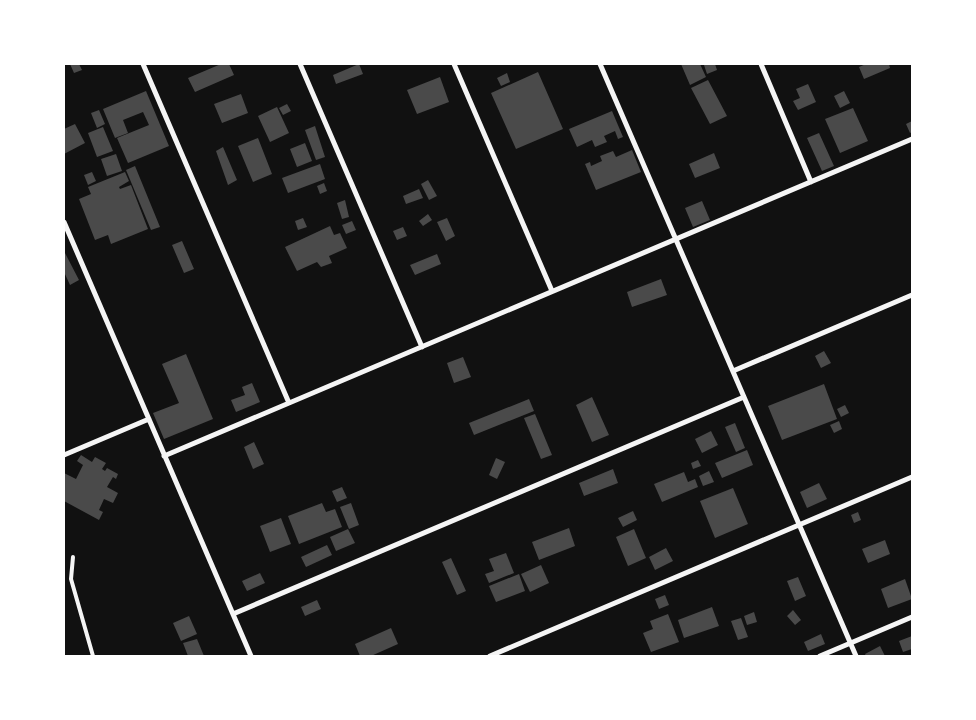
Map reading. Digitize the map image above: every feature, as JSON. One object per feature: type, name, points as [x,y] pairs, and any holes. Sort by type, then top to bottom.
[{"type":"street","points":[[143,64],[289,403]]},
{"type":"street","points":[[300,64],[422,347]]},
{"type":"street","points":[[454,64],[552,292]]},
{"type":"street","points":[[600,64],[856,656]]},
{"type":"street","points":[[761,64],[811,182]]},
{"type":"street","points":[[164,456],[912,139]]},
{"type":"street","points":[[64,222],[251,656]]},
{"type":"street","points":[[733,371],[912,295]]},
{"type":"street","points":[[233,614],[744,397]]},
{"type":"street","points":[[64,455],[149,419]]},
{"type":"street","points":[[490,656],[912,477]]},
{"type":"street","points":[[820,656],[912,617]]},
{"type":"lane","points":[[73,557],[71,579],[93,656]]},
{"type":"lane","points":[[64,581],[71,579]]},
{"type":"building","points":[[70,64],[79,64],[82,70],[74,73]]},
{"type":"building","points":[[221,64],[229,64],[234,75],[195,92],[188,78]]},
{"type":"building","points":[[359,64],[363,74],[336,84],[333,75]]},
{"type":"building","points":[[681,64],[700,64],[706,77],[690,85]]},
{"type":"building","points":[[715,64],[717,70],[707,74],[704,65]]},
{"type":"building","points":[[866,64],[889,64],[890,68],[864,79],[859,67]]},
{"type":"building","points":[[538,72],[563,129],[516,149],[491,93]]},
{"type":"building","points":[[507,73],[510,82],[501,86],[497,78]]},
{"type":"building","points":[[440,77],[449,102],[417,114],[407,90]]},
{"type":"building","points":[[708,80],[727,116],[710,124],[691,88]]},
{"type":"building","points":[[808,84],[816,102],[798,110],[793,101],[800,98],[796,89]]},
{"type":"building","points":[[146,91],[169,146],[128,163],[117,138],[149,125],[143,112],[123,120],[128,133],[115,138],[103,109]]},
{"type":"building","points":[[844,91],[850,103],[840,108],[834,96]]},
{"type":"building","points":[[241,94],[248,113],[222,123],[214,104]]},
{"type":"building","points":[[287,104],[291,111],[283,115],[279,108]]},
{"type":"building","points":[[277,107],[289,133],[270,142],[258,116]]},
{"type":"building","points":[[853,108],[868,141],[840,153],[825,119]]},
{"type":"building","points":[[99,110],[105,124],[97,128],[91,113]]},
{"type":"building","points":[[612,111],[623,137],[618,139],[615,131],[604,136],[607,142],[595,147],[592,140],[577,147],[569,129]]},
{"type":"building","points":[[912,121],[912,132],[910,133],[906,124]]},
{"type":"building","points":[[75,124],[85,143],[64,154],[64,129]]},
{"type":"building","points":[[315,126],[325,157],[316,160],[305,130]]},
{"type":"building","points":[[103,127],[113,151],[97,157],[88,133]]},
{"type":"building","points":[[819,133],[834,166],[822,171],[807,138]]},
{"type":"building","points":[[258,138],[272,174],[253,182],[238,146]]},
{"type":"building","points":[[305,143],[312,161],[297,167],[290,149]]},
{"type":"building","points":[[223,147],[237,180],[228,185],[216,151]]},
{"type":"building","points":[[632,150],[641,172],[596,190],[585,164],[590,162],[591,166],[602,161],[600,156],[613,151],[616,157]]},
{"type":"building","points":[[714,153],[720,168],[695,178],[689,164]]},
{"type":"building","points":[[116,154],[122,171],[107,176],[101,159]]},
{"type":"building","points":[[320,164],[325,179],[288,193],[282,178]]},
{"type":"building","points":[[135,166],[160,227],[151,230],[126,170]]},
{"type":"building","points":[[92,172],[96,181],[88,185],[84,175]]},
{"type":"building","points":[[125,172],[129,181],[119,187],[120,189],[131,185],[148,229],[111,244],[108,235],[95,240],[79,199],[91,194],[88,187]]},
{"type":"building","points":[[428,180],[437,196],[429,200],[421,184]]},
{"type":"building","points":[[324,183],[327,191],[320,194],[317,186]]},
{"type":"building","points":[[419,189],[423,198],[406,204],[403,196]]},
{"type":"building","points":[[345,200],[349,217],[342,219],[337,203]]},
{"type":"building","points":[[702,201],[710,220],[693,227],[685,208]]},
{"type":"building","points":[[428,214],[432,220],[423,226],[419,221]]},
{"type":"building","points":[[303,218],[307,227],[298,230],[295,221]]},
{"type":"building","points":[[447,218],[455,236],[446,241],[437,222]]},
{"type":"building","points":[[352,221],[356,230],[346,234],[342,225]]},
{"type":"building","points":[[330,226],[334,235],[340,233],[347,248],[329,256],[332,263],[321,267],[317,262],[297,271],[285,247]]},
{"type":"building","points":[[403,227],[407,236],[397,240],[393,231]]},
{"type":"building","points":[[182,241],[194,269],[184,273],[172,245]]},
{"type":"building","points":[[64,253],[79,280],[70,285],[64,272]]},
{"type":"building","points":[[437,254],[441,264],[415,275],[410,265]]},
{"type":"building","points":[[661,279],[667,295],[632,307],[627,292]]},
{"type":"building","points":[[824,351],[831,363],[821,368],[815,356]]},
{"type":"building","points":[[186,354],[213,419],[164,439],[153,413],[179,403],[162,364]]},
{"type":"building","points":[[463,357],[471,377],[454,383],[447,363]]},
{"type":"building","points":[[252,383],[260,402],[236,412],[231,400],[245,395],[242,387]]},
{"type":"building","points":[[824,384],[837,419],[782,440],[768,406]]},
{"type":"building","points":[[592,397],[609,435],[592,442],[576,405]]},
{"type":"building","points":[[529,399],[534,411],[474,435],[469,423]]},
{"type":"building","points":[[845,405],[849,413],[841,417],[837,409]]},
{"type":"building","points":[[535,414],[552,455],[541,459],[524,418]]},
{"type":"building","points":[[839,421],[842,429],[834,433],[830,425]]},
{"type":"building","points":[[735,423],[745,448],[736,452],[725,427]]},
{"type":"building","points":[[711,431],[718,445],[702,453],[695,439]]},
{"type":"building","points":[[254,442],[264,464],[253,469],[244,447]]},
{"type":"building","points":[[747,450],[753,465],[722,478],[715,463]]},
{"type":"building","points":[[81,455],[92,462],[95,457],[106,463],[102,469],[105,471],[107,468],[118,474],[116,479],[113,477],[107,487],[118,493],[113,503],[104,499],[99,510],[103,512],[99,520],[64,501],[64,473],[76,479],[83,465],[77,461]]},
{"type":"building","points":[[496,458],[505,462],[497,479],[489,475]]},
{"type":"building","points":[[698,460],[701,466],[693,469],[691,463]]},
{"type":"building","points":[[613,469],[618,483],[584,496],[579,483]]},
{"type":"building","points":[[709,471],[714,482],[703,486],[699,476]]},
{"type":"building","points":[[684,472],[688,482],[695,479],[698,487],[662,502],[654,484]]},
{"type":"building","points":[[819,483],[827,499],[807,508],[800,492]]},
{"type":"building","points":[[342,487],[347,498],[337,502],[332,491]]},
{"type":"building","points":[[733,488],[748,524],[715,538],[700,501]]},
{"type":"building","points":[[322,503],[326,512],[335,509],[342,527],[299,544],[288,516]]},
{"type":"building","points":[[351,503],[359,525],[349,529],[340,507]]},
{"type":"building","points":[[633,511],[637,520],[623,527],[618,518]]},
{"type":"building","points":[[858,512],[861,520],[854,523],[851,515]]},
{"type":"building","points":[[281,518],[291,544],[270,552],[260,526]]},
{"type":"building","points":[[569,528],[575,546],[539,560],[532,542]]},
{"type":"building","points":[[348,529],[355,543],[336,551],[330,537]]},
{"type":"building","points":[[634,529],[646,558],[628,566],[616,537]]},
{"type":"building","points":[[885,540],[890,554],[868,563],[862,549]]},
{"type":"building","points":[[327,545],[332,555],[306,567],[301,557]]},
{"type":"building","points":[[666,548],[673,561],[655,570],[649,557]]},
{"type":"building","points":[[506,553],[514,573],[489,583],[485,574],[494,571],[489,559]]},
{"type":"building","points":[[451,558],[466,591],[457,595],[442,562]]},
{"type":"building","points":[[541,565],[549,583],[530,592],[521,574]]},
{"type":"building","points":[[260,573],[265,583],[247,591],[242,581]]},
{"type":"building","points":[[519,574],[525,591],[496,602],[489,586]]},
{"type":"building","points":[[798,577],[806,596],[795,601],[787,581]]},
{"type":"building","points":[[905,579],[912,599],[888,608],[881,589]]},
{"type":"building","points":[[665,595],[669,605],[659,609],[655,599]]},
{"type":"building","points":[[317,600],[321,609],[305,616],[301,607]]},
{"type":"building","points":[[712,607],[719,626],[684,638],[678,620]]},
{"type":"building","points":[[793,610],[801,620],[795,625],[787,616]]},
{"type":"building","points":[[754,612],[757,622],[747,625],[744,616]]},
{"type":"building","points":[[668,614],[679,642],[651,652],[643,633],[653,629],[650,621]]},
{"type":"building","points":[[189,616],[197,634],[181,641],[173,623]]},
{"type":"building","points":[[741,618],[748,637],[738,640],[731,621]]},
{"type":"building","points":[[391,628],[398,644],[371,656],[360,656],[355,644]]},
{"type":"building","points":[[821,634],[825,644],[808,651],[804,642]]},
{"type":"building","points":[[912,636],[912,649],[903,652],[899,641]]},
{"type":"building","points":[[197,639],[204,656],[188,656],[183,643]]},
{"type":"building","points":[[880,646],[885,656],[866,656],[865,654]]}]
